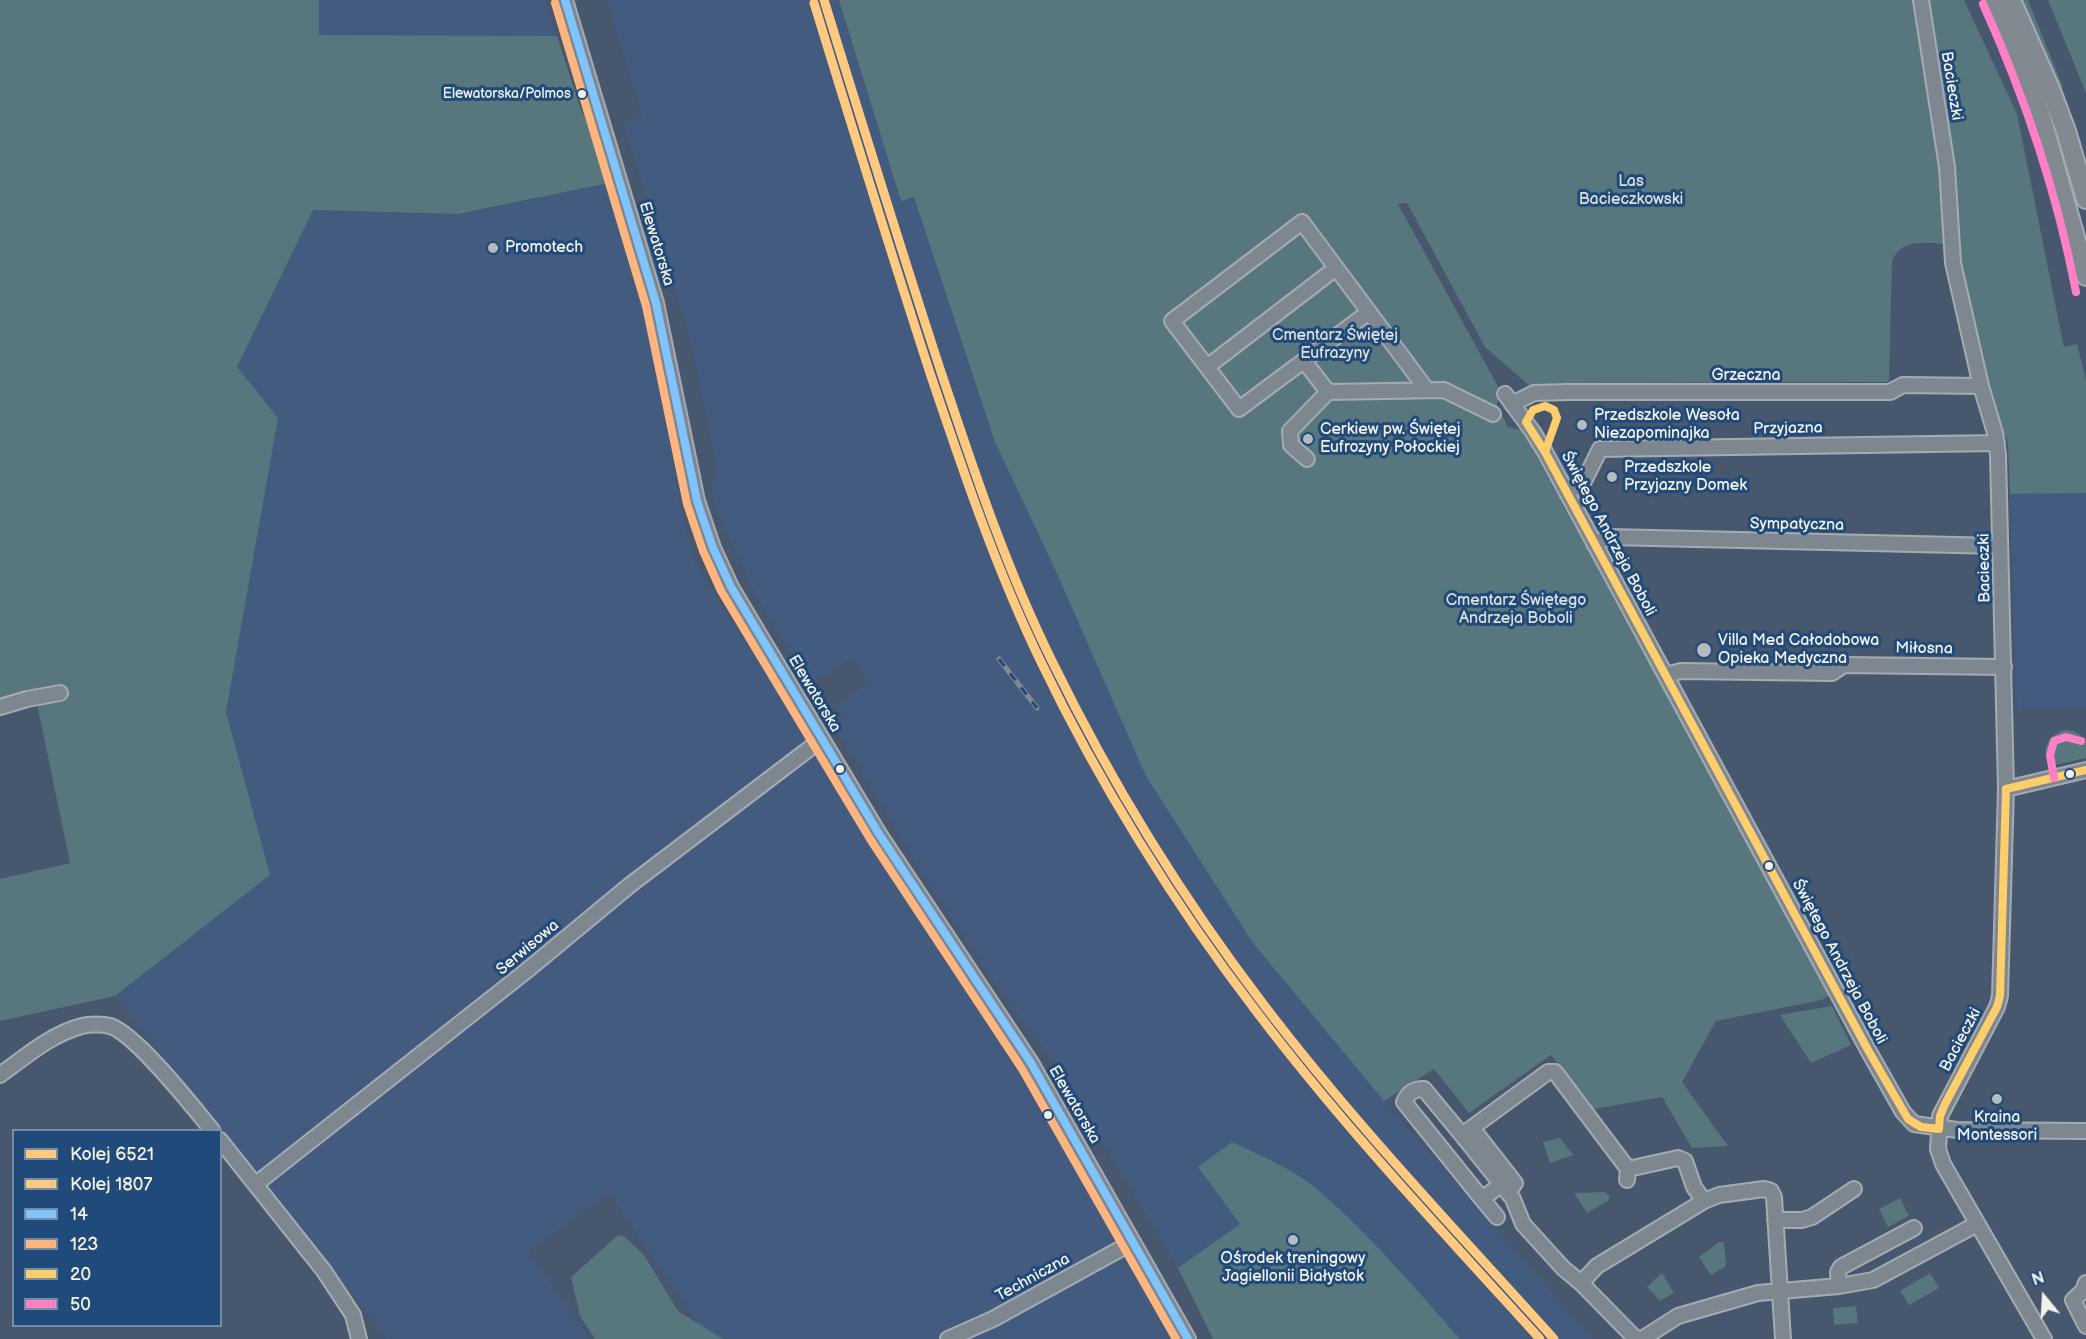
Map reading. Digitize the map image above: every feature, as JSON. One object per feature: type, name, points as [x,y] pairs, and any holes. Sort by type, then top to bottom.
[{"type":"main road","points":[[1993,0],[2019,58],[2041,117],[2086,276]]},
{"type":"main road","points":[[2012,0],[2051,91],[2086,199]]},
{"type":"main road","points":[[2079,246],[2086,290]]},
{"type":"street","name":"Elewatorska","points":[[565,0],[656,303],[699,510],[731,587],[896,861],[1026,1056],[1188,1339]]},
{"type":"street","name":"Bacieczki","points":[[1922,0],[1947,167],[1953,263],[1981,386],[1997,443],[2006,789],[2000,996],[1997,1007],[1945,1104],[1940,1116],[1939,1129]]},
{"type":"street","points":[[1369,312],[1239,409],[1172,321],[1302,222],[1336,268],[1369,312],[1427,390]]},
{"type":"street","points":[[1207,367],[1336,268]]},
{"type":"street","points":[[1304,361],[1328,392]]},
{"type":"street","name":"Grzeczna","points":[[1508,399],[1534,393],[1568,392],[1890,392],[1903,385],[1981,386]]},
{"type":"street","points":[[1307,459],[1291,445],[1290,431],[1328,392],[1444,390],[1493,414]]},
{"type":"street","name":"Świętego Andrzeja Boboli","points":[[1508,399],[1533,432],[1567,493],[1903,1112],[1914,1124],[1939,1129],[2086,1131]]},
{"type":"street","name":"Przyjazna","points":[[1567,493],[1584,481],[1600,449],[1997,443]]},
{"type":"street","name":"Sympatyczna","points":[[1594,544],[1610,537],[2001,546]]},
{"type":"street","name":"Miłosna","points":[[1666,675],[1681,670],[1832,673],[1844,665],[2004,667]]},
{"type":"street","points":[[0,707],[60,693]]},
{"type":"street","name":"Serwisowa","points":[[256,1184],[492,999],[630,885],[822,739]]},
{"type":"street","points":[[2006,789],[2086,770]]},
{"type":"street","points":[[0,1075],[34,1050],[62,1034],[85,1025],[110,1026],[128,1037],[174,1084],[210,1129]]},
{"type":"street","points":[[1467,1132],[1548,1072],[1555,1072],[1627,1174],[1678,1158],[1685,1161],[1694,1187],[1704,1201]]},
{"type":"street","points":[[1497,1217],[1404,1102],[1407,1095],[1416,1089],[1424,1089],[1467,1132],[1505,1188],[1523,1224],[1563,1268],[1634,1337],[1641,1339],[1678,1316],[1758,1293],[1779,1289],[1839,1286],[1873,1280],[1977,1224]]},
{"type":"street","points":[[1939,1129],[1938,1149],[1943,1164],[2044,1339]]},
{"type":"street","points":[[222,1142],[324,1271],[353,1315],[359,1339]]},
{"type":"street","points":[[1482,1199],[1505,1188]]},
{"type":"street","points":[[1581,1284],[1598,1266],[1704,1201],[1719,1195],[1764,1189],[1771,1191],[1774,1197],[1783,1339]]},
{"type":"street","points":[[1775,1220],[1802,1220],[1812,1217],[1854,1189]]},
{"type":"street","points":[[1839,1286],[1838,1272],[1841,1267],[1914,1228]]},
{"type":"street","name":"Techniczna","points":[[948,1339],[993,1319],[1133,1242]]},
{"type":"street","points":[[2085,1288],[2073,1300],[2086,1326]]},
{"type":"shaded area","points":[[319,0],[545,0],[557,36],[319,35]]},
{"type":"shaded area","points":[[607,0],[839,0],[901,200],[914,197],[995,442],[1054,567],[1259,951],[1384,1101],[1593,1339],[1460,1339],[1386,1256],[1312,1186],[1283,1166],[1232,1142],[1199,1168],[1240,1224],[1178,1268],[1052,1060],[994,982],[927,881],[835,727],[845,720],[835,705],[868,683],[854,658],[809,684],[757,598],[718,513],[710,485],[718,475],[692,346],[623,122],[642,116]]},
{"type":"shaded area","points":[[605,184],[649,323],[682,515],[695,563],[1015,1055],[1122,1237],[1173,1339],[708,1339],[609,1193],[529,1251],[590,1339],[387,1339],[115,996],[270,875],[226,712],[278,418],[237,368],[313,210],[458,215]]},
{"type":"shaded area","points":[[2086,493],[2086,708],[2017,710],[2010,494]]},
{"type":"green space","points":[[0,0],[319,0],[319,35],[557,36],[581,110],[595,136],[609,183],[458,214],[313,210],[237,367],[278,418],[226,712],[270,875],[115,996],[0,1021],[0,879],[70,863],[35,694],[0,697]]},
{"type":"green space","points":[[839,0],[1964,0],[2017,114],[2064,347],[2077,344],[2086,380],[2086,493],[2010,494],[2008,444],[2006,437],[2001,437],[1972,321],[1957,245],[1911,244],[1903,247],[1892,261],[1889,382],[1566,383],[1531,387],[1485,347],[1407,203],[1398,204],[1500,390],[1497,405],[1508,427],[1522,430],[1830,995],[1822,1000],[1716,1021],[1682,1082],[1728,1146],[1692,1148],[1662,1097],[1594,1109],[1551,1055],[1469,1113],[1434,1069],[1384,1101],[1253,943],[1146,776],[1054,567],[995,442],[914,197],[901,201]]},
{"type":"green space","points":[[2020,0],[2028,0],[2063,87],[2082,145]]},
{"type":"green space","points":[[2048,0],[2086,0],[2086,93]]},
{"type":"green space","points":[[2064,730],[2074,731],[2086,739],[2086,758],[2051,766],[2046,755],[2047,745],[2053,736]]},
{"type":"green space","points":[[1832,1006],[1851,1045],[1811,1063],[1780,1015]]},
{"type":"green space","points":[[1560,1138],[1573,1155],[1550,1163],[1543,1142]]},
{"type":"green space","name":"Ośrodek treningowy Jagiellonii Białystok","points":[[1232,1142],[1304,1179],[1333,1203],[1371,1240],[1460,1339],[1213,1339],[1178,1268],[1240,1224],[1198,1167]]},
{"type":"green space","points":[[1605,1192],[1610,1196],[1608,1201],[1587,1213],[1574,1193]]},
{"type":"green space","points":[[1900,1198],[1909,1216],[1888,1227],[1879,1209]]},
{"type":"green space","points":[[618,1235],[625,1237],[644,1255],[678,1311],[723,1339],[595,1339],[580,1316],[571,1277]]},
{"type":"green space","points":[[1719,1242],[1724,1242],[1726,1266],[1711,1275],[1699,1257]]},
{"type":"green space","points":[[1662,1273],[1674,1293],[1660,1301],[1647,1287]]},
{"type":"green space","points":[[1930,1273],[1939,1288],[1909,1305],[1900,1291]]},
{"type":"green space","points":[[1856,1306],[1858,1323],[1834,1325],[1833,1308]]},
{"type":"railway","points":[[999,659],[1037,708]]},
{"type":"rail line","name":"6521","points":[[824,0],[967,450],[1020,592],[1074,706],[1149,838],[1205,923],[1264,1005],[1369,1133],[1554,1339]]},
{"type":"rail line","name":"1807","points":[[814,3],[930,373],[981,519],[1025,627],[1087,752],[1167,886],[1226,971],[1289,1054],[1430,1219],[1540,1339]]},
{"type":"transit line","name":"14","points":[[565,0],[656,303],[697,501],[713,548],[731,587],[879,834],[1031,1063],[1188,1339]]},
{"type":"transit line","name":"123","points":[[555,3],[646,306],[687,504],[703,551],[721,591],[870,839],[1022,1069],[1176,1339]]},
{"type":"transit line","name":"50","points":[[1983,4],[2013,74],[2038,145],[2059,218],[2076,292]]},
{"type":"transit line","name":"20","points":[[1545,406],[1554,410],[1557,418],[1545,452],[1526,422],[1533,410],[1545,406]]},
{"type":"transit line","name":"20","points":[[1545,452],[1868,1050],[1908,1119],[1921,1127],[1939,1129]]},
{"type":"transit line","name":"50","points":[[2054,778],[2050,755],[2054,741],[2066,737],[2081,741]]},
{"type":"transit line","name":"20","points":[[2006,789],[2086,770]]},
{"type":"transit line","name":"20","points":[[1939,1129],[1940,1116],[1945,1104],[1997,1007],[2000,996],[2006,789]]},
{"type":"place","name":"Elewatorska/Polmos","points":[[582,94]]},
{"type":"place","name":"Promotech","points":[[493,248]]},
{"type":"place","name":"Przedszkole Wesoła Niezapominajka","points":[[1582,425]]},
{"type":"place","name":"Cerkiew pw. Świętej Eufrozyny Połockiej","points":[[1308,439]]},
{"type":"place","name":"Przedszkole Przyjazny Domek","points":[[1612,477]]},
{"type":"place","name":"Villa Med Całodobowa Opieka Medyczna","points":[[1704,650]]},
{"type":"place","name":"Kraina Montessori","points":[[1997,1099]]},
{"type":"place","name":"Ośrodek treningowy Jagiellonii Białystok","points":[[1293,1240]]},
{"type":"park label","name":"Las Bacieczkowski","points":[[1631,191]]},
{"type":"park label","name":"Cmentarz Świętej Eufrazyny","points":[[1335,345]]},
{"type":"park label","name":"Cmentarz Świętego Andrzeja Boboli","points":[[1516,610]]}]
